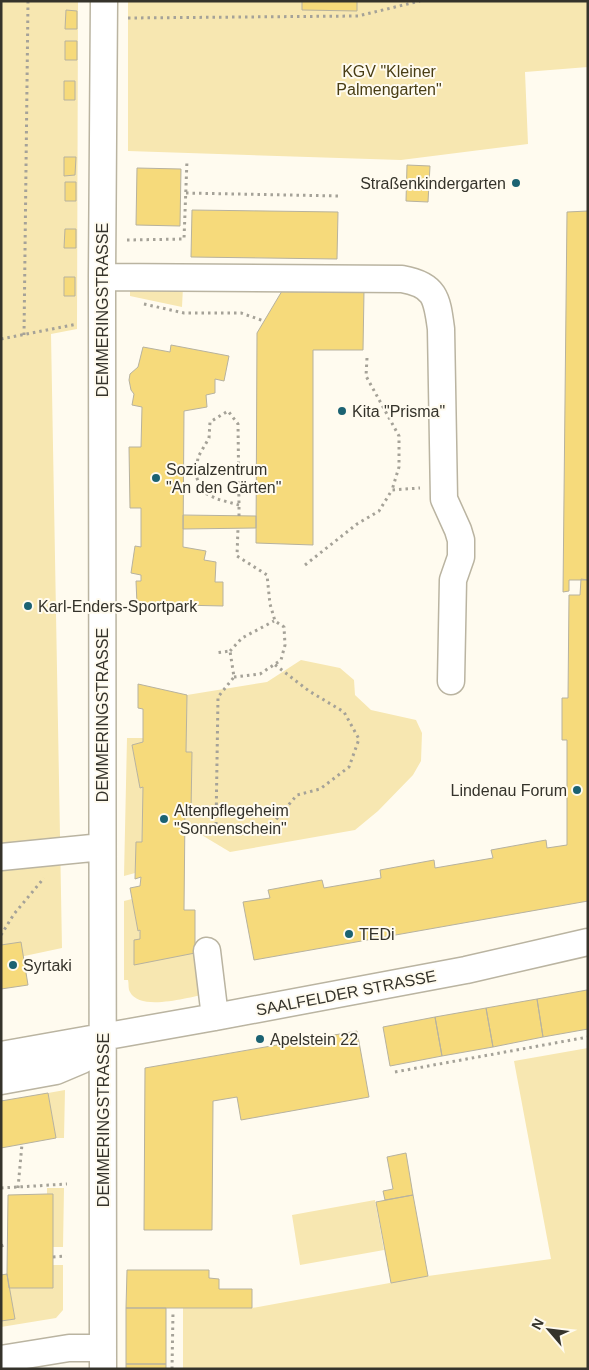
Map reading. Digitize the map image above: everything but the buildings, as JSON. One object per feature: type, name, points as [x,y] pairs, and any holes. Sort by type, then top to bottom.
[{"type":"street","name":"DEMMERINGSTRASSE","points":[[103,1358],[102,277],[113,10]]},
{"type":"street","points":[[102,277],[402,279],[424,285],[432,292],[438,303],[441,329],[444,500],[461,540],[461,557],[453,580],[451,681]]},
{"type":"street","points":[[1,857],[102,847]]},
{"type":"street","name":"SAALFELDER STRASSE","points":[[1,1055],[466,970],[588,942]]},
{"type":"street","points":[[207,951],[215,1017]]},
{"type":"street","points":[[1,1080],[56,1071],[82,1060],[102,1038]]},
{"type":"street","points":[[1,1359],[69,1348],[103,1358]]},
{"type":"path","points":[[24,335],[28,1]]},
{"type":"path","points":[[113,10],[358,16],[420,1]]},
{"type":"path","points":[[122,240],[184,239],[187,160]]},
{"type":"path","points":[[186,193],[339,196]]},
{"type":"path","points":[[137,302],[184,314],[241,313],[264,321]]},
{"type":"path","points":[[1,339],[77,324],[102,323]]},
{"type":"path","points":[[305,565],[357,524],[379,511],[392,490],[399,467],[399,436],[366,376],[367,358]]},
{"type":"path","points":[[239,505],[217,499],[201,491],[196,475],[198,457],[209,438],[210,422],[228,411],[238,424],[239,505],[239,516]]},
{"type":"path","points":[[392,490],[444,486]]},
{"type":"path","points":[[216,826],[218,697],[234,677],[260,674],[281,660],[285,645],[284,627],[275,621],[270,604],[267,575],[236,556],[238,528]]},
{"type":"path","points":[[215,653],[230,651],[242,638],[275,621]]},
{"type":"path","points":[[230,651],[234,677]]},
{"type":"path","points":[[185,825],[216,826],[244,834],[272,823],[297,795],[320,789],[349,767],[359,738],[344,712],[309,691],[274,664]]},
{"type":"path","points":[[1,936],[14,914],[50,870],[58,852]]},
{"type":"path","points":[[395,1072],[588,1037]]},
{"type":"path","points":[[18,1188],[22,1144]]},
{"type":"path","points":[[1,1188],[67,1184]]},
{"type":"path","points":[[1,1246],[7,1244]]},
{"type":"path","points":[[53,1257],[66,1256]]},
{"type":"path","points":[[172,1369],[173,1312]]},
{"type":"green space","points":[[1,1],[78,1],[77,329],[51,334],[62,948],[1,961]]},
{"type":"green space","name":"KGV \"Kleiner Palmengarten\"","points":[[128,1],[588,1],[588,67],[525,72],[528,144],[401,160],[128,151]]},
{"type":"green space","points":[[183,287],[182,307],[130,296],[130,291],[138,289]]},
{"type":"green space","points":[[301,660],[340,668],[354,680],[355,695],[371,710],[416,720],[422,733],[421,761],[413,775],[378,811],[355,830],[230,852],[185,825],[192,752],[186,752],[187,695],[267,682]]},
{"type":"green space","points":[[127,738],[143,738],[143,742],[132,745],[140,788],[143,787],[142,842],[136,842],[135,873],[124,876]]},
{"type":"green space","points":[[132,899],[138,931],[195,953],[207,994],[165,1002],[154,1002],[135,998],[130,992],[128,980],[124,980],[124,901]]},
{"type":"green space","points":[[588,1048],[588,1369],[183,1369],[183,1308],[252,1308],[428,1276],[551,1259],[514,1061]]},
{"type":"green space","points":[[65,1090],[64,1138],[56,1138],[48,1093]]},
{"type":"green space","points":[[47,1188],[64,1188],[63,1247],[53,1247],[53,1195],[47,1194]]},
{"type":"green space","points":[[375,1200],[384,1250],[300,1265],[292,1215]]},
{"type":"green space","points":[[53,1265],[63,1265],[63,1310],[56,1318],[1,1327],[1,1321],[15,1319],[9,1288],[53,1288]]},
{"type":"place","name":"Straßenkindergarten","points":[[516,183]]},
{"type":"place","name":"Kita \"Prisma\"","points":[[342,411]]},
{"type":"place","name":"Sozialzentrum \"An den Gärten\"","points":[[156,478]]},
{"type":"place","name":"Karl-Enders-Sportpark","points":[[28,606]]},
{"type":"place","name":"Lindenau Forum","points":[[577,790]]},
{"type":"place","name":"Altenpflegeheim \"Sonnenschein\"","points":[[164,819]]},
{"type":"place","name":"TEDi","points":[[349,934]]},
{"type":"place","name":"Syrtaki","points":[[13,965]]},
{"type":"place","name":"Apelstein 22","points":[[260,1039]]}]
